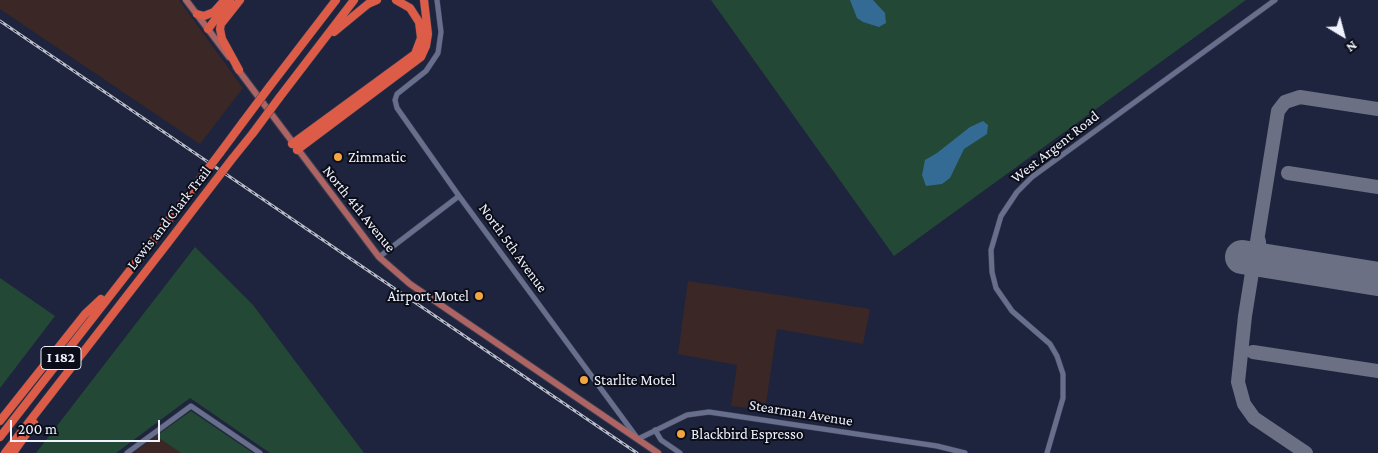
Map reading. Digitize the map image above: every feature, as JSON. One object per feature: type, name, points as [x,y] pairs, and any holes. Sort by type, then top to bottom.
[{"type":"highway","points":[[197,14],[204,16],[214,12],[225,0]]},
{"type":"highway","points":[[208,29],[230,0]]},
{"type":"highway","points":[[239,70],[222,40],[220,29],[221,24],[240,0]]},
{"type":"highway","name":"Lewis and Clark Trail","points":[[0,437],[155,238],[335,0]]},
{"type":"highway","name":"Lewis and Clark Trail","points":[[5,453],[354,0]]},
{"type":"highway","points":[[316,49],[349,18],[377,0]]},
{"type":"highway","points":[[295,147],[415,54],[421,38],[419,22],[410,8],[396,0]]},
{"type":"highway","points":[[295,147],[421,56],[426,46],[428,34],[424,0]]},
{"type":"highway","points":[[208,29],[221,24]]},
{"type":"highway","points":[[0,421],[85,314],[122,279]]},
{"type":"highway","points":[[13,453],[87,345]]},
{"type":"main road","name":"North 4th Avenue","points":[[186,0],[379,257],[410,284],[658,453]]},
{"type":"street","name":"North 5th Avenue","points":[[437,0],[441,39],[434,59],[423,74],[397,94],[395,103],[459,196],[638,439]]},
{"type":"street","name":"West Argent Road","points":[[1046,453],[1063,398],[1064,374],[1050,344],[1012,311],[996,288],[992,272],[991,250],[1001,216],[1017,192],[1032,177],[1275,0]]},
{"type":"street","points":[[379,257],[459,196]]},
{"type":"street","points":[[127,453],[191,406],[260,453]]},
{"type":"street","name":"Stearman Avenue","points":[[638,439],[687,416],[709,412],[937,446],[965,453]]},
{"type":"street","points":[[655,430],[662,441],[680,453]]},
{"type":"shaded area","points":[[0,0],[179,0],[243,88],[200,144],[0,9]]},
{"type":"shaded area","points":[[688,281],[870,309],[863,344],[777,329],[765,410],[731,406],[737,365],[678,354]]},
{"type":"shaded area","points":[[156,436],[181,453],[133,453]]},
{"type":"green space","points":[[711,0],[1246,0],[894,256]]},
{"type":"green space","points":[[195,247],[253,305],[364,453],[270,453],[190,398],[116,453],[36,453]]},
{"type":"green space","points":[[0,278],[55,316],[0,388]]},
{"type":"green space","points":[[191,411],[253,453],[181,453],[156,436]]},
{"type":"water","points":[[850,0],[873,0],[885,13],[886,23],[879,27],[863,22],[857,18]]},
{"type":"water","points":[[983,121],[988,125],[987,134],[964,149],[950,178],[942,184],[926,186],[922,175],[925,160],[970,127]]},
{"type":"taxiway","points":[[1306,453],[1254,418],[1244,404],[1238,382],[1245,316],[1278,111],[1285,102],[1300,97],[1378,109]]},
{"type":"taxiway","points":[[1288,173],[1378,187]]},
{"type":"taxiway","points":[[1259,241],[1259,248],[1266,257],[1288,264]]},
{"type":"taxiway","points":[[1253,352],[1378,371]]},
{"type":"runway","points":[[1242,257],[1378,279]]},
{"type":"railway","points":[[0,21],[637,453]]},
{"type":"place","name":"Zimmatic","points":[[338,157]]},
{"type":"place","name":"Airport Motel","points":[[479,296]]},
{"type":"place","name":"Starlite Motel","points":[[584,380]]},
{"type":"place","name":"Blackbird Espresso","points":[[681,434]]}]
